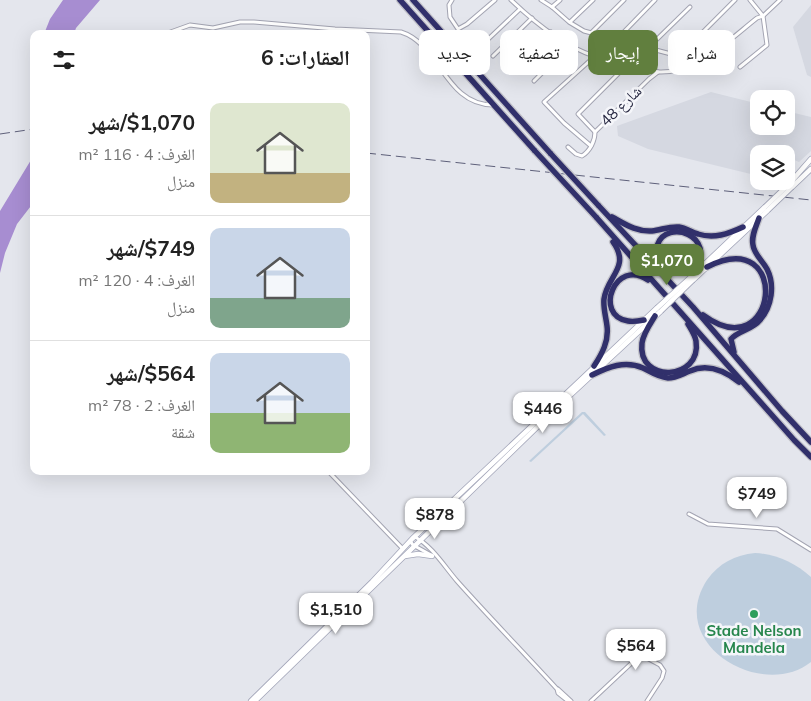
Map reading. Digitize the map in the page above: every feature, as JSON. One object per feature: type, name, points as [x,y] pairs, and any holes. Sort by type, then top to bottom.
[{"type":"highway","points":[[400,0],[811,457]]},
{"type":"highway","points":[[413,0],[664,278],[693,307],[782,412],[811,442]]},
{"type":"highway","points":[[607,215],[639,231],[681,227],[698,234],[718,236],[743,227]]},
{"type":"highway","points":[[594,366],[603,352],[607,337],[604,307],[605,295],[618,270],[620,261],[617,246],[596,218]]},
{"type":"highway","points":[[734,354],[731,339],[736,334],[754,326],[760,321],[771,297],[772,288],[767,269],[756,254],[753,245],[754,233],[759,218]]},
{"type":"highway","points":[[664,278],[656,258],[656,247],[662,237],[673,232],[688,234],[698,241],[701,255],[697,271]]},
{"type":"highway","points":[[693,307],[718,324],[736,327],[752,322],[758,316],[765,303],[765,281],[758,270],[749,262],[725,259],[707,267]]},
{"type":"highway","points":[[644,320],[627,321],[616,315],[611,305],[612,290],[619,281],[632,274],[643,277],[657,287]]},
{"type":"highway","points":[[655,316],[644,336],[642,351],[645,360],[651,367],[659,372],[666,373],[684,368],[691,361],[694,354],[695,337],[684,315]]},
{"type":"highway","points":[[592,376],[606,368],[623,364],[634,365],[666,378],[677,377],[695,369],[709,368],[728,374],[750,391]]},
{"type":"main road","points":[[795,180],[811,159]]},
{"type":"main road","points":[[795,182],[811,168]]},
{"type":"main road","points":[[692,279],[697,271],[743,227],[786,190]]},
{"type":"main road","points":[[250,701],[410,541],[594,366],[644,320],[659,310],[707,267],[759,218],[766,209]]},
{"type":"main road","points":[[255,701],[566,398],[655,316],[659,310]]},
{"type":"main road","points":[[404,556],[418,554],[432,556]]},
{"type":"street","points":[[452,0],[449,6],[450,17],[458,29],[467,24],[495,0]]},
{"type":"street","points":[[511,0],[548,30]]},
{"type":"street","points":[[541,0],[570,22],[588,32]]},
{"type":"street","points":[[552,7],[560,0]]},
{"type":"street","points":[[570,22],[593,0]]},
{"type":"street","points":[[594,30],[624,0]]},
{"type":"street","points":[[625,30],[655,0]]},
{"type":"street","points":[[705,30],[735,0]]},
{"type":"street","points":[[740,67],[767,45],[763,16],[750,0]]},
{"type":"street","points":[[735,35],[763,16],[780,0]]},
{"type":"street","points":[[658,38],[690,8]]},
{"type":"street","points":[[490,37],[520,9]]},
{"type":"street","points":[[493,56],[532,18]]},
{"type":"street","points":[[176,30],[190,25],[213,28],[240,22],[254,22],[356,30]]},
{"type":"street","points":[[370,31],[401,32],[411,36],[421,45],[457,90],[474,102],[493,104]]},
{"type":"street","points":[[568,147],[576,154],[582,156],[591,146],[564,123],[544,102],[588,62]]},
{"type":"street","points":[[658,72],[668,73]]},
{"type":"street","points":[[534,81],[540,75]]},
{"type":"street","points":[[595,132],[578,114],[617,75]]},
{"type":"street","name":"شارع 48","points":[[591,146],[595,132],[655,75]]},
{"type":"street","points":[[332,475],[403,550]]},
{"type":"street","points":[[689,514],[708,524],[780,530],[811,550]]},
{"type":"street","points":[[415,537],[430,548],[570,701]]},
{"type":"street","points":[[410,541],[440,561]]},
{"type":"street","points":[[591,701],[637,658],[643,656],[660,665],[664,671],[663,676],[647,701]]},
{"type":"shaded area","points":[[63,0],[100,0],[75,30],[46,30],[50,19]]},
{"type":"shaded area","points":[[811,5],[811,77],[807,75],[793,27]]},
{"type":"shaded area","points":[[711,92],[750,102],[750,135],[795,135],[795,113],[811,117],[811,151],[799,162],[795,160],[795,145],[750,145],[750,174],[648,149],[618,136],[617,126]]},
{"type":"shaded area","points":[[30,162],[30,207],[17,224],[5,253],[0,273],[0,211]]},
{"type":"shaded area","points":[[582,412],[585,412],[606,435],[604,436],[583,414],[531,462],[529,461]]},
{"type":"shaded area","name":"Stade Nelson Mandela","points":[[755,553],[771,555],[785,560],[799,567],[811,577],[811,662],[791,672],[768,675],[745,670],[725,660],[709,644],[699,625],[697,603],[707,580],[728,561]]},
{"type":"railway","points":[[0,134],[30,130]]},
{"type":"railway","points":[[370,153],[811,200]]},
{"type":"place","name":"Stade Nelson Mandela","points":[[754,614]]}]
